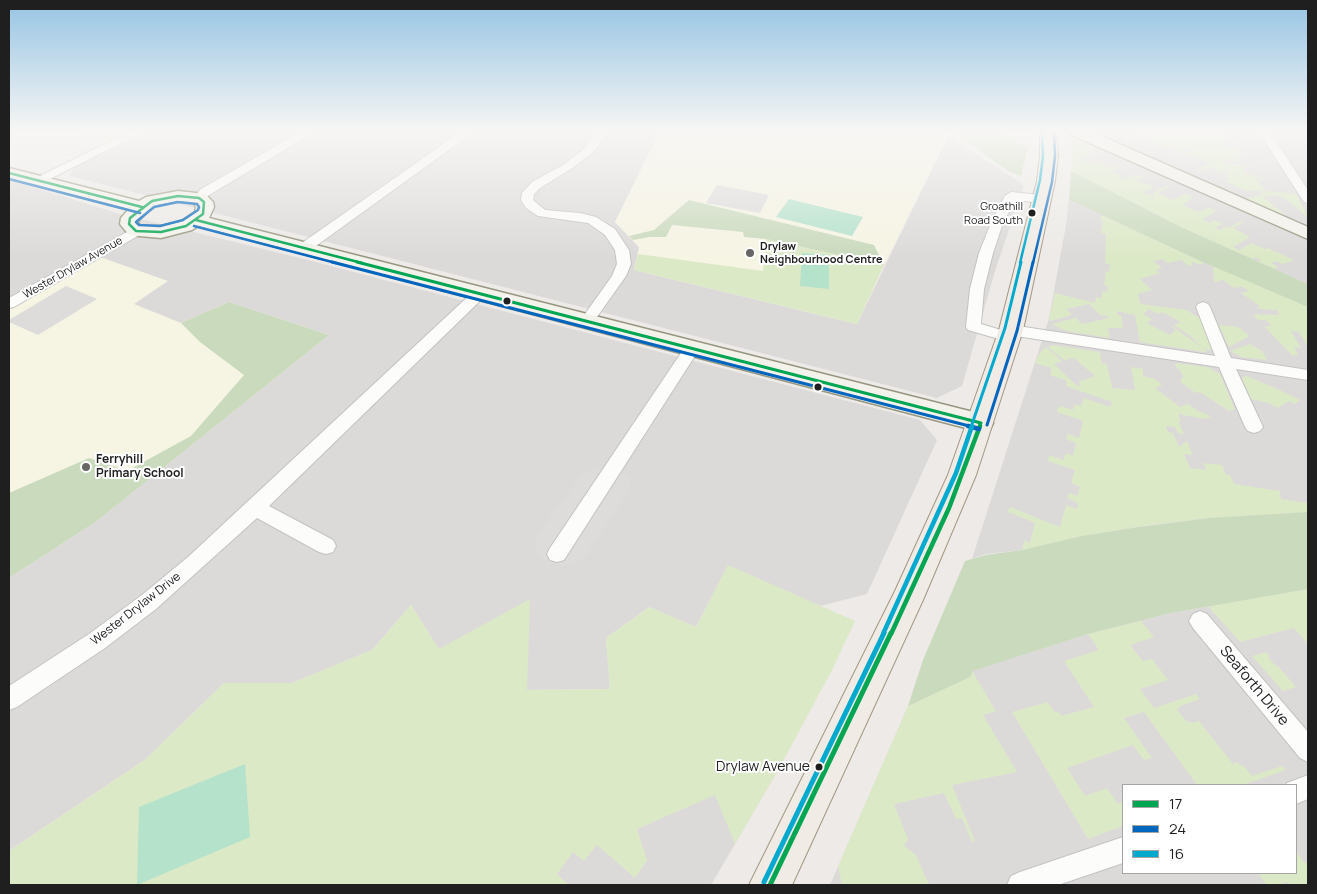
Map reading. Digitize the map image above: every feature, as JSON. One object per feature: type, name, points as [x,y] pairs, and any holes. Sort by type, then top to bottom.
[{"type":"main road","points":[[770,885],[860,700],[949,508],[981,423],[1010,333],[1047,173]]},
{"type":"street","points":[[9,173],[142,207]]},
{"type":"street","points":[[38,180],[53,173]]},
{"type":"street","points":[[198,198],[239,173]]},
{"type":"street","points":[[304,248],[411,173]]},
{"type":"street","points":[[557,173],[536,185],[528,193],[527,200],[530,206],[542,213],[592,220],[610,232],[622,250],[624,264],[622,270],[587,321]]},
{"type":"street","points":[[1172,173],[1308,234]]},
{"type":"street","points":[[1291,173],[1308,198]]},
{"type":"street","points":[[1043,190],[1012,196],[998,223],[986,253],[977,290],[973,327],[1225,362],[1308,376]]},
{"type":"street","points":[[178,196],[198,198],[204,202],[206,208],[196,220],[180,228],[161,232],[136,231],[129,224],[130,218],[142,207],[152,201],[178,196]]},
{"type":"street","points":[[196,220],[981,423]]},
{"type":"street","name":"Wester Drylaw Avenue","points":[[9,304],[136,231]]},
{"type":"street","name":"Wester Drylaw Drive","points":[[9,699],[97,641],[149,602],[255,508],[479,294]]},
{"type":"street","points":[[1203,307],[1254,427]]},
{"type":"street","points":[[557,554],[692,348]]},
{"type":"street","points":[[255,508],[326,546]]},
{"type":"street","name":"Seaforth Drive","points":[[1200,621],[1304,738]]},
{"type":"street","points":[[1020,885],[1122,850]]},
{"type":"shaded area","points":[[71,173],[639,173],[615,222],[639,247],[857,324],[930,173],[1005,173],[1024,185],[995,271],[962,386],[937,398],[70,176]]},
{"type":"shaded area","points":[[639,173],[930,173],[857,324],[634,270],[639,247],[615,222]]},
{"type":"shaded area","points":[[1074,173],[1308,173],[1308,284],[1181,227]]},
{"type":"shaded area","points":[[9,180],[117,213],[308,260],[920,420],[937,440],[867,594],[820,606],[728,566],[696,627],[649,607],[606,638],[610,689],[527,690],[438,649],[411,605],[372,650],[292,683],[224,683],[146,759],[9,851]]},
{"type":"shaded area","points":[[717,185],[769,195],[760,213],[706,203]]},
{"type":"shaded area","points":[[1069,199],[1308,306],[1308,512],[1209,518],[1148,525],[1082,536],[1022,550],[986,554],[972,559],[1049,318]]},
{"type":"shaded area","name":"Ferryhill Primary School","points":[[100,257],[168,281],[134,304],[181,323],[229,302],[329,335],[97,521],[9,578],[9,310]]},
{"type":"shaded area","points":[[66,286],[97,299],[38,335],[9,322],[9,320]]},
{"type":"shaded area","points":[[603,466],[619,470],[626,475],[630,488],[626,496],[589,552],[582,559],[563,566],[545,561],[539,555],[536,548],[536,539],[540,531],[580,477],[594,468]]},
{"type":"shaded area","points":[[1308,589],[1308,885],[830,885],[908,706],[970,677],[972,671],[1088,634],[1171,613]]},
{"type":"shaded area","points":[[780,767],[711,885],[470,885]]},
{"type":"green space","points":[[1071,173],[1074,173],[1181,227],[1308,284],[1308,307],[1203,262],[1069,199]]},
{"type":"green space","points":[[1074,173],[1113,173],[1126,179],[1135,174],[1140,176],[1147,175],[1136,181],[1154,186],[1143,193],[1153,196],[1155,195],[1152,193],[1167,186],[1169,187],[1158,193],[1173,200],[1186,194],[1192,196],[1193,198],[1182,205],[1198,212],[1207,208],[1218,210],[1203,219],[1210,223],[1215,220],[1222,224],[1215,228],[1219,230],[1225,227],[1228,228],[1241,221],[1244,222],[1233,228],[1250,237],[1233,247],[1239,250],[1251,243],[1265,249],[1268,248],[1294,260],[1282,264],[1275,261],[1271,263],[1278,267],[1275,269],[1259,262],[1261,260],[1255,257],[1252,259],[1181,227]]},
{"type":"green space","points":[[1230,173],[1246,173],[1273,180],[1255,178],[1265,191],[1296,194],[1308,217],[1280,195],[1262,196],[1287,216],[1246,199],[1263,194],[1261,190],[1246,191],[1225,181],[1230,179],[1225,176]]},
{"type":"green space","points":[[789,199],[863,217],[852,236],[776,217]]},
{"type":"green space","points":[[689,200],[874,245],[884,265],[766,239],[744,237],[743,232],[672,225],[666,237],[633,240],[629,236],[654,230]]},
{"type":"green space","points":[[1101,215],[1203,262],[1203,265],[1192,262],[1192,265],[1189,266],[1181,260],[1168,263],[1162,259],[1153,261],[1162,268],[1156,270],[1160,273],[1140,279],[1152,290],[1138,294],[1140,304],[1186,310],[1201,319],[1213,349],[1203,348],[1174,325],[1181,322],[1162,312],[1158,314],[1149,309],[1143,314],[1152,319],[1147,323],[1170,335],[1176,330],[1172,326],[1207,351],[1140,342],[1135,315],[1117,311],[1117,315],[1121,315],[1123,328],[1108,328],[1110,338],[1066,331],[1052,324],[1076,318],[1082,324],[1109,318],[1106,315],[1102,316],[1089,304],[1066,309],[1072,315],[1050,321],[1049,318],[1055,293],[1095,303],[1096,297],[1102,298],[1102,291],[1107,292],[1108,286],[1104,285],[1106,271],[1109,272],[1110,264],[1105,263],[1106,234],[1101,233],[1103,220],[1100,218]]},
{"type":"green space","points":[[766,239],[884,265],[857,324],[634,270],[638,254],[763,271]]},
{"type":"green space","points":[[802,253],[829,255],[829,289],[800,286]]},
{"type":"green space","points":[[1213,266],[1308,307],[1308,347],[1299,332],[1291,331],[1301,348],[1294,347],[1298,355],[1292,355],[1264,326],[1272,326],[1266,320],[1258,320],[1253,314],[1280,315],[1277,310],[1259,309],[1257,307],[1260,306],[1241,293],[1249,291],[1241,286],[1234,288],[1223,280],[1214,282]]},
{"type":"green space","points":[[229,302],[329,335],[97,521],[9,578],[9,493],[89,458],[127,471],[191,436],[244,375],[200,342],[181,323]]},
{"type":"green space","points":[[1219,325],[1238,327],[1250,336],[1229,347]]},
{"type":"green space","points":[[1250,344],[1262,351],[1267,360],[1242,357],[1230,351]]},
{"type":"green space","points":[[1052,345],[1100,352],[1102,363],[1107,364],[1112,388],[1135,390],[1131,367],[1143,369],[1143,376],[1155,379],[1162,385],[1155,388],[1180,407],[1188,404],[1198,411],[1211,416],[1206,419],[1178,414],[1181,421],[1178,421],[1184,434],[1178,433],[1175,427],[1166,426],[1168,432],[1173,433],[1179,447],[1187,441],[1193,455],[1184,454],[1190,468],[1206,470],[1203,463],[1222,465],[1226,475],[1230,475],[1234,484],[1280,491],[1281,499],[1308,503],[1308,512],[1209,518],[1148,525],[1082,536],[1022,550],[1024,540],[1030,543],[1035,523],[1008,512],[1010,507],[1060,527],[1066,505],[1077,509],[1078,503],[1067,498],[1069,493],[1077,496],[1080,487],[1071,483],[1075,470],[1048,461],[1049,455],[1063,460],[1066,453],[1073,456],[1076,443],[1066,439],[1068,434],[1079,438],[1083,421],[1057,412],[1058,408],[1061,406],[1073,410],[1075,404],[1081,406],[1084,398],[1110,407],[1112,402],[1066,386],[1067,381],[1050,375],[1052,368],[1035,363],[1039,354],[1046,347],[1062,361],[1054,364],[1077,386],[1081,384],[1078,382],[1095,376],[1074,358],[1064,360],[1048,347]]},
{"type":"green space","points":[[1175,363],[1207,367],[1220,374],[1235,410],[1229,411],[1200,392],[1196,393],[1180,382],[1183,376]]},
{"type":"green space","points":[[1247,376],[1300,400],[1295,404],[1289,401],[1278,408],[1269,403],[1251,399],[1242,378]]},
{"type":"green space","points":[[1308,512],[1308,589],[1171,613],[1088,634],[973,671],[970,677],[908,706],[923,660],[965,561],[1082,536],[1138,527],[1209,518]]},
{"type":"green space","points":[[728,565],[855,621],[832,670],[780,767],[735,844],[715,795],[637,829],[647,860],[635,878],[597,845],[584,861],[573,852],[557,874],[569,885],[9,885],[9,851],[146,759],[224,683],[292,683],[372,650],[411,605],[439,649],[530,599],[527,690],[610,689],[606,638],[649,607],[696,627]]},
{"type":"green space","points":[[1308,589],[1308,644],[1294,628],[1240,642],[1208,606]]},
{"type":"green space","points":[[1141,621],[1154,637],[1130,645],[1143,661],[1152,659],[1168,680],[1140,689],[1154,708],[1196,694],[1200,699],[1180,706],[1177,710],[1186,721],[1192,723],[1199,721],[1233,764],[1237,762],[1240,766],[1243,765],[1252,776],[1282,766],[1286,770],[1245,784],[1196,784],[1144,712],[1124,718],[1152,758],[1144,760],[1133,745],[1067,768],[1085,796],[1107,788],[1118,804],[1122,802],[1122,826],[1088,839],[1012,712],[1048,702],[1055,713],[1059,712],[1061,716],[1094,707],[1064,661],[1099,650],[1088,634]]},
{"type":"green space","points":[[1267,652],[1270,657],[1268,658],[1278,666],[1296,687],[1283,691],[1252,656]]},
{"type":"green space","points":[[972,671],[996,711],[983,715],[1017,772],[952,785],[975,841],[972,842],[962,818],[956,819],[944,793],[894,804],[908,839],[904,846],[916,855],[929,885],[842,885],[838,866],[908,706],[970,677]]},
{"type":"green space","points":[[245,764],[250,837],[137,885],[139,807]]},
{"type":"green space","points":[[1297,852],[1304,863],[1308,863],[1308,885],[1290,885],[1287,882],[1278,885],[1267,885],[1259,874],[1297,874]]},
{"type":"transit line","name":"17","points":[[9,173],[142,207]]},
{"type":"transit line","name":"16","points":[[764,882],[901,597],[956,473],[1005,328],[1041,173]]},
{"type":"transit line","name":"24","points":[[987,425],[1017,331],[1053,173]]},
{"type":"transit line","name":"24","points":[[9,179],[140,213]]},
{"type":"transit line","name":"17","points":[[178,196],[199,198],[204,202],[203,214],[186,226],[161,232],[136,231],[129,224],[130,218],[152,201],[178,196]]},
{"type":"transit line","name":"24","points":[[178,202],[197,204],[199,207],[198,210],[183,220],[160,226],[139,225],[136,222],[154,207],[178,202]]},
{"type":"transit line","name":"17","points":[[196,220],[981,423]]},
{"type":"transit line","name":"24","points":[[194,226],[979,429]]},
{"type":"transit line","name":"17","points":[[770,885],[907,600],[949,508],[981,423]]},
{"type":"place","name":"Groathill Road South","points":[[1032,213]]},
{"type":"place","name":"Drylaw Neighbourhood Centre","points":[[750,253]]},
{"type":"place","name":"Ferryhill Primary School","points":[[86,467]]},
{"type":"place","name":"Drylaw Avenue","points":[[819,767]]}]
